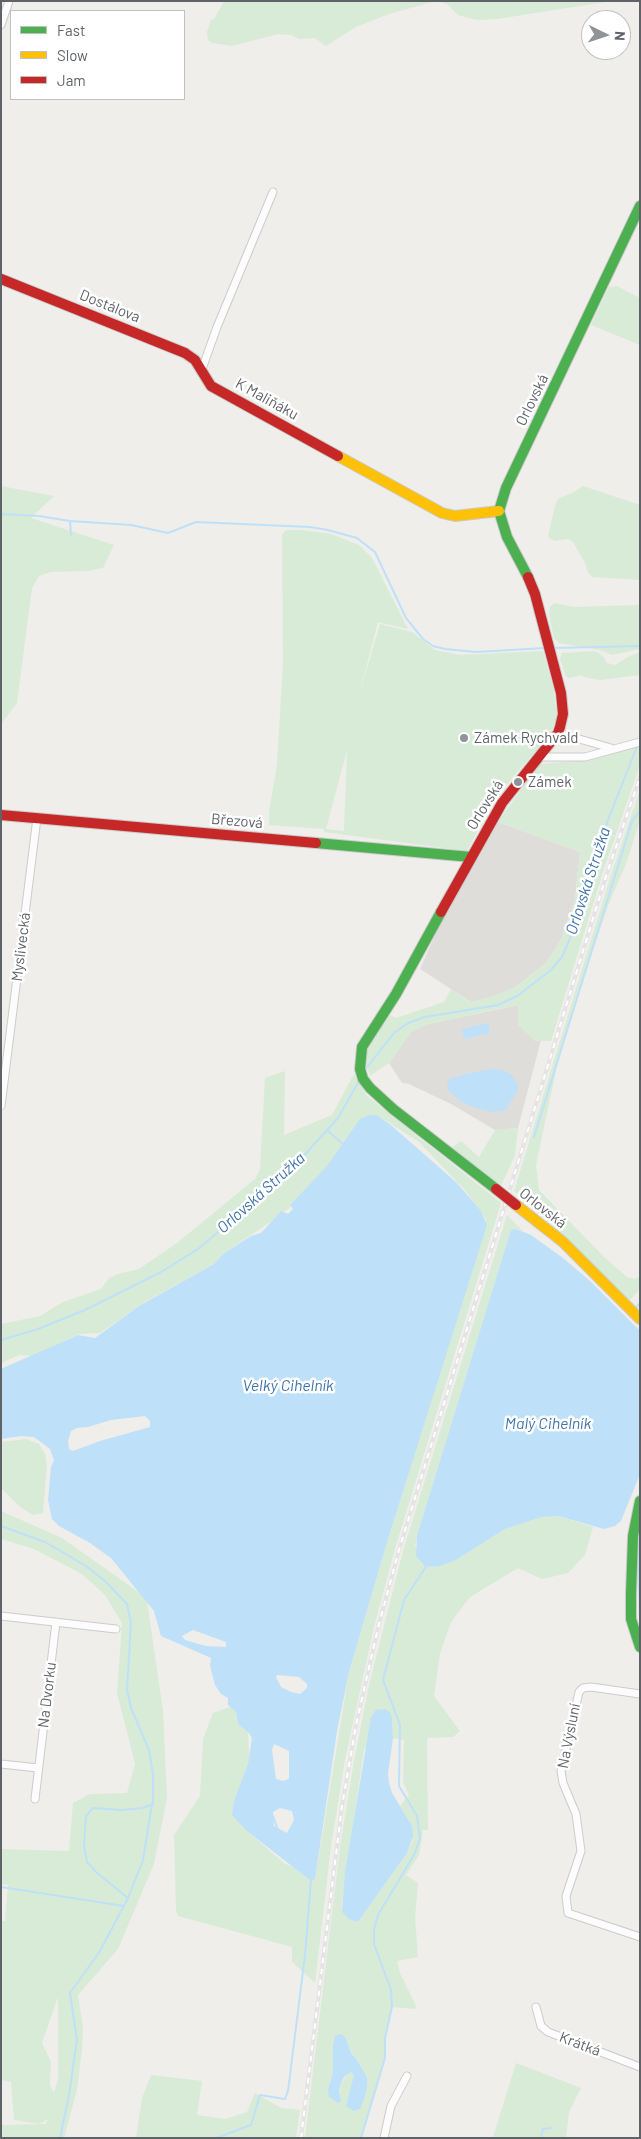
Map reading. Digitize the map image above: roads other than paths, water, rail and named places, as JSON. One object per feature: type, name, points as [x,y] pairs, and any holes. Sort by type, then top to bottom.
[{"type":"main road","name":"Orlovská","points":[[640,206],[506,488],[499,512],[507,537],[528,576],[534,594],[549,648],[563,708],[563,718],[558,733],[505,797],[396,994],[362,1047],[360,1069],[363,1079],[370,1088],[393,1109],[563,1242],[598,1275],[640,1320]]},
{"type":"main road","name":"Dostálova","points":[[1,279],[185,353],[195,360],[202,369]]},
{"type":"main road","name":"K Maliňáku","points":[[202,369],[211,386],[442,513],[455,516],[499,512]]},
{"type":"main road","name":"Březová","points":[[1,815],[471,857]]},
{"type":"main road","points":[[640,1501],[633,1536],[631,1594],[631,1619],[640,1647]]},
{"type":"street","points":[[1,25],[9,1]]},
{"type":"street","points":[[202,369],[217,327],[273,192]]},
{"type":"street","points":[[558,733],[611,748]]},
{"type":"street","points":[[539,756],[586,757],[611,748],[640,742]]},
{"type":"street","name":"Myslivecká","points":[[1,1106],[37,818]]},
{"type":"street","points":[[1,1616],[116,1629]]},
{"type":"street","name":"Na Dvorku","points":[[35,1800],[56,1622]]},
{"type":"street","name":"Na Výsluní","points":[[640,1694],[591,1687],[583,1688],[579,1692],[561,1771],[563,1783],[576,1814],[580,1851],[566,1896],[568,1912],[571,1915],[640,1937]]},
{"type":"street","points":[[1,1764],[38,1768]]},
{"type":"street","name":"Krátká","points":[[536,2007],[542,2026],[548,2032],[640,2067]]},
{"type":"street","points":[[384,2138],[391,2106],[407,2076]]},
{"type":"water","points":[[488,1023],[490,1033],[464,1039],[462,1029]]},
{"type":"water","points":[[491,1069],[503,1070],[512,1075],[519,1088],[506,1110],[492,1112],[473,1107],[460,1101],[448,1090],[449,1079]]},
{"type":"water","name":"Velký Cihelník","points":[[369,1115],[377,1115],[392,1126],[457,1183],[481,1211],[487,1225],[388,1539],[349,1672],[337,1731],[315,1879],[311,1881],[247,1831],[232,1815],[234,1801],[248,1764],[252,1738],[238,1724],[236,1712],[228,1705],[228,1698],[221,1694],[215,1685],[210,1666],[211,1658],[161,1636],[154,1611],[111,1558],[90,1543],[59,1526],[52,1519],[48,1500],[51,1467],[54,1460],[50,1449],[34,1437],[21,1436],[1,1439],[1,1369],[78,1335],[95,1338],[139,1306],[214,1264],[223,1254],[251,1236],[261,1233],[281,1211],[288,1214],[293,1209],[290,1205],[327,1166],[360,1119]],"holes":[[[145,1416],[150,1421],[150,1427],[100,1441],[73,1451],[69,1449],[68,1441],[71,1431],[111,1420]],[[193,1630],[226,1642],[226,1647],[206,1646],[185,1640],[182,1636]],[[277,1675],[299,1677],[307,1684],[307,1688],[300,1694],[291,1692],[281,1687],[276,1677]],[[274,1744],[289,1751],[289,1779],[283,1781],[276,1779],[272,1750]],[[280,1808],[292,1811],[294,1820],[287,1833],[274,1826],[273,1812]]]},
{"type":"water","name":"Malý Cihelník","points":[[516,1229],[531,1235],[563,1258],[590,1281],[640,1331],[640,1474],[621,1521],[615,1526],[604,1529],[558,1516],[542,1517],[505,1529],[456,1560],[440,1566],[426,1567],[416,1556],[417,1536],[511,1230]]},
{"type":"water","points":[[385,1709],[390,1712],[392,1718],[393,1738],[388,1774],[389,1783],[392,1793],[412,1826],[413,1836],[407,1853],[358,1922],[349,1919],[342,1912],[345,1872],[371,1717],[376,1710]]},
{"type":"water","points":[[342,2034],[351,2053],[367,2077],[364,2099],[360,2109],[354,2111],[346,2106],[354,2075],[351,2072],[344,2077],[341,2083],[339,2091],[341,2101],[338,2103],[329,2097],[328,2090],[333,2072],[333,2045],[335,2036]]},
{"type":"waterway","points":[[1,514],[131,525],[168,533],[196,522],[310,527],[328,530],[357,538],[375,552],[406,618],[423,639],[433,646],[476,652],[545,648]]},
{"type":"waterway","points":[[70,521],[71,535]]},
{"type":"waterway","points":[[552,648],[640,646]]},
{"type":"waterway","name":"Orlovská Stružka","points":[[365,1070],[394,1033],[408,1023],[425,1017],[498,1005],[517,996],[551,970],[562,957],[569,941],[608,820],[638,744]]},
{"type":"waterway","points":[[534,1137],[632,821],[640,811]]},
{"type":"waterway","name":"Orlovská Stružka","points":[[1,1340],[38,1329],[85,1310],[161,1272],[198,1249],[289,1172],[338,1118],[359,1081]]},
{"type":"waterway","points":[[327,1130],[343,1144]]},
{"type":"waterway","points":[[635,1309],[640,1303]]},
{"type":"waterway","name":"Orlovská Stružka","points":[[1,1526],[45,1542],[86,1566],[105,1581],[127,1604],[131,1623],[127,1690],[131,1708],[149,1750],[153,1775],[153,1804],[143,1808],[121,1810],[93,1808],[86,1816],[84,1846],[87,1862],[96,1872],[128,1898],[100,1951],[70,1993],[77,2040],[69,2095],[60,2138]]},
{"type":"waterway","points":[[640,1535],[638,1560],[640,1618]]},
{"type":"waterway","points":[[361,2138],[385,2058],[385,2038],[392,2007],[391,1990],[374,1944],[374,1930],[378,1915],[414,1855],[420,1839],[417,1816],[399,1786],[400,1725],[383,1680],[404,1600],[427,1565]]},
{"type":"waterway","points":[[128,1898],[143,1860],[152,1804]]},
{"type":"waterway","points":[[273,1816],[278,1830]]},
{"type":"waterway","points":[[216,2138],[251,2125],[260,2095],[285,2099],[288,2091],[305,1955],[311,1880]]},
{"type":"waterway","points":[[1,1887],[124,1906]]},
{"type":"waterway","points":[[541,2138],[543,2129],[551,2128]]},
{"type":"railway","points":[[301,2138],[342,1806],[356,1725],[378,1628],[399,1550],[607,873],[640,777]]},
{"type":"place","name":"Zámek Rychvald","points":[[464,738]]},
{"type":"place","name":"Zámek","points":[[518,782]]}]
